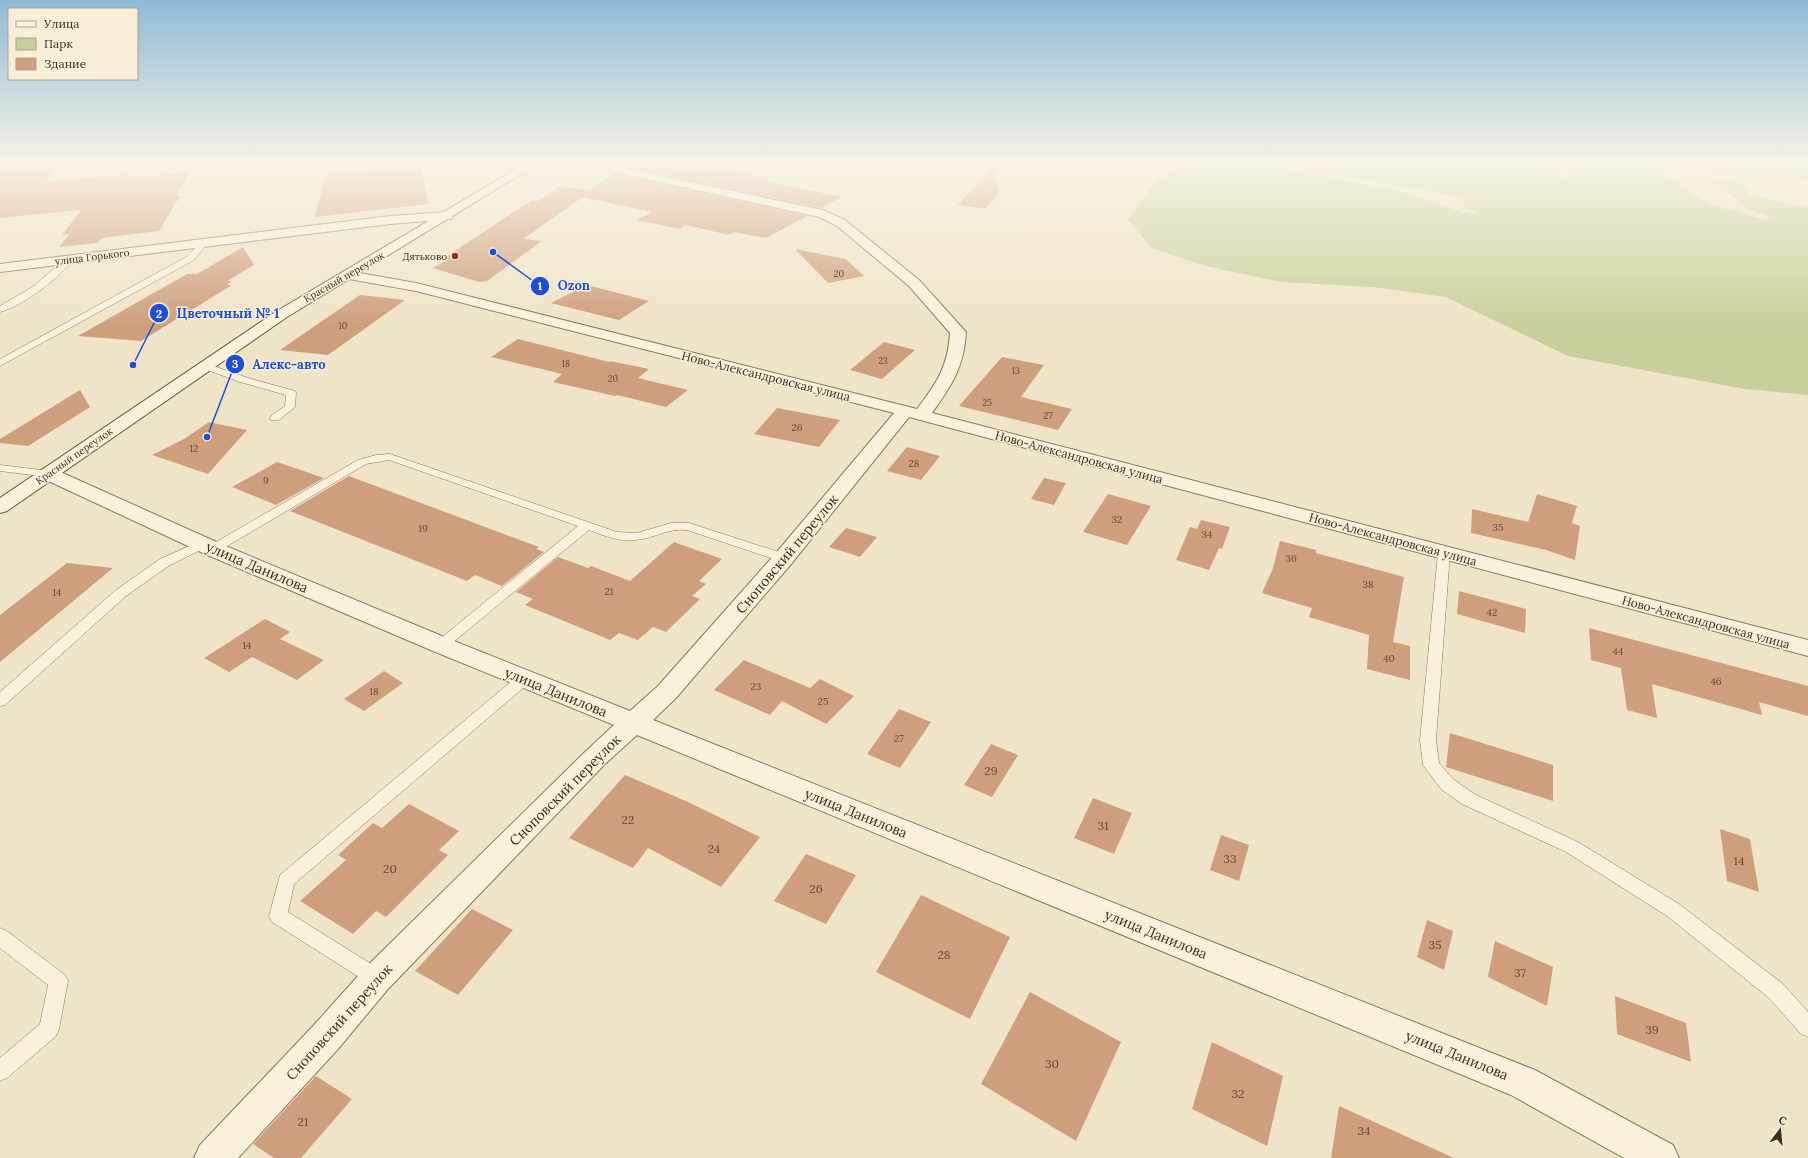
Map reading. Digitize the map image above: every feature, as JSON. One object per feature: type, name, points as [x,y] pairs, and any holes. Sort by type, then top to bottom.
[{"type":"street","name":"улица Горького","points":[[0,268],[390,220],[432,217]]},
{"type":"street","name":"Красный переулок","points":[[0,508],[204,366],[282,314],[445,217]]},
{"type":"street","name":"Сноповский переулок","points":[[213,1158],[326,1037],[377,978],[596,757],[667,692],[913,413],[948,379],[958,352],[958,332],[914,283],[841,223],[829,217]]},
{"type":"street","name":"Ново-Александровская улица","points":[[348,275],[416,287],[913,413],[1808,648]]},
{"type":"street","name":"улица Данилова","points":[[48,474],[208,547],[441,645],[1523,1082],[1660,1158]]},
{"type":"lane","points":[[0,363],[191,258],[204,243]]},
{"type":"lane","points":[[0,309],[19,300],[52,276],[69,260]]},
{"type":"lane","points":[[204,366],[244,380],[291,393],[290,407],[275,418]]},
{"type":"lane","points":[[0,701],[121,593],[165,562],[208,547],[362,462],[376,458],[390,457],[617,536],[630,537],[643,535],[676,524],[784,558]]},
{"type":"lane","points":[[0,468],[48,474]]},
{"type":"lane","points":[[441,645],[587,525]]},
{"type":"lane","points":[[1444,553],[1428,740],[1431,765],[1447,784],[1468,799],[1572,847],[1673,910],[1776,991],[1808,1027]]},
{"type":"lane","points":[[377,978],[278,916],[286,880],[524,679]]},
{"type":"lane","points":[[0,937],[58,981],[49,1029],[0,1070]]},
{"type":"green space","points":[[1129,217],[1755,217],[1770,220],[1768,217],[1808,217],[1808,395],[1745,389],[1568,356],[1446,297],[1373,287],[1282,282],[1206,266],[1151,248],[1128,219]]},
{"type":"building","points":[[76,217],[167,217],[159,231],[102,238],[97,243],[59,247],[70,234],[62,235]]},
{"type":"building","points":[[506,217],[554,217],[523,239],[542,241],[487,281],[479,282],[433,268],[445,261],[441,260]]},
{"type":"building","points":[[643,217],[805,217],[766,238],[734,232],[729,235],[686,225],[680,229],[637,220]]},
{"type":"building","points":[[243,247],[254,265],[227,281],[232,281],[227,285],[232,285],[141,341],[78,336],[187,274],[197,274]]},
{"type":"building","points":[[795,249],[846,259],[864,276],[828,283]]},
{"type":"building","points":[[587,285],[649,301],[619,320],[551,303]]},
{"type":"building","points":[[360,295],[405,300],[328,355],[280,350]]},
{"type":"building","points":[[518,339],[609,362],[649,369],[638,378],[688,390],[666,407],[553,382],[562,374],[491,357]]},
{"type":"building","points":[[884,342],[915,350],[882,379],[850,370]]},
{"type":"building","points":[[1002,357],[1044,365],[1021,397],[1072,409],[1058,430],[959,406]]},
{"type":"building","points":[[80,390],[90,407],[28,446],[0,443],[0,439]]},
{"type":"building","points":[[777,408],[840,420],[819,447],[754,434]]},
{"type":"building","points":[[209,422],[247,430],[208,474],[152,455],[184,439]]},
{"type":"building","points":[[907,447],[940,456],[921,480],[887,471]]},
{"type":"building","points":[[277,462],[324,478],[276,505],[232,487]]},
{"type":"building","points":[[349,476],[539,547],[536,549],[544,552],[502,586],[475,575],[467,581],[290,511]]},
{"type":"building","points":[[1044,478],[1066,483],[1054,505],[1031,499]]},
{"type":"building","points":[[1108,494],[1151,506],[1127,545],[1083,532]]},
{"type":"building","points":[[1537,494],[1577,506],[1572,523],[1580,526],[1575,560],[1546,550],[1471,533],[1472,509],[1528,522]]},
{"type":"building","points":[[1201,520],[1230,527],[1222,549],[1219,548],[1209,570],[1176,560],[1190,527],[1197,529]]},
{"type":"building","points":[[846,528],[877,537],[860,557],[829,547]]},
{"type":"building","points":[[1280,541],[1316,550],[1316,553],[1404,577],[1393,642],[1410,646],[1410,680],[1367,669],[1369,635],[1309,617],[1312,608],[1262,593],[1273,568]]},
{"type":"building","points":[[674,542],[722,559],[699,581],[706,584],[692,596],[700,599],[666,632],[653,627],[638,640],[619,633],[610,640],[525,605],[533,599],[516,592],[558,557],[588,568],[591,566],[630,581]]},
{"type":"building","points":[[67,563],[113,568],[0,662],[0,615]]},
{"type":"building","points":[[1459,591],[1526,609],[1525,633],[1457,614]]},
{"type":"building","points":[[265,619],[290,632],[280,639],[324,660],[297,680],[252,657],[229,672],[204,658]]},
{"type":"building","points":[[1589,628],[1808,686],[1808,716],[1759,702],[1762,715],[1652,684],[1657,718],[1627,710],[1621,668],[1591,660]]},
{"type":"building","points":[[744,660],[810,688],[820,679],[854,696],[826,724],[782,701],[770,715],[714,690]]},
{"type":"building","points":[[384,671],[403,683],[364,711],[344,699]]},
{"type":"building","points":[[899,709],[931,722],[900,768],[867,754]]},
{"type":"building","points":[[1450,733],[1553,765],[1553,801],[1446,767]]},
{"type":"building","points":[[991,744],[1018,755],[992,797],[964,785]]},
{"type":"building","points":[[625,775],[688,802],[760,837],[721,887],[648,848],[633,868],[569,838]]},
{"type":"building","points":[[1093,798],[1132,813],[1114,854],[1074,838]]},
{"type":"building","points":[[409,804],[459,831],[439,850],[448,855],[386,917],[376,911],[353,934],[300,901],[346,860],[338,855],[373,823],[382,828]]},
{"type":"building","points":[[1720,829],[1750,839],[1759,892],[1727,881]]},
{"type":"building","points":[[1221,835],[1249,845],[1239,881],[1210,870]]},
{"type":"building","points":[[806,854],[856,875],[826,924],[774,901]]},
{"type":"building","points":[[921,895],[1010,937],[970,1019],[876,972]]},
{"type":"building","points":[[472,909],[513,930],[458,995],[415,971]]},
{"type":"building","points":[[1427,920],[1453,931],[1444,970],[1417,957]]},
{"type":"building","points":[[1495,941],[1553,967],[1547,1006],[1488,977]]},
{"type":"building","points":[[1030,992],[1121,1042],[1076,1141],[981,1084]]},
{"type":"building","points":[[1615,996],[1686,1023],[1691,1062],[1617,1034]]},
{"type":"building","points":[[1212,1042],[1283,1076],[1267,1146],[1192,1109]]},
{"type":"building","points":[[316,1076],[352,1099],[301,1158],[274,1158],[253,1144]]},
{"type":"building","points":[[1339,1106],[1454,1158],[1331,1158]]},
{"type":"place","name":"Ozon","points":[[493,252]]},
{"type":"place","name":"Дятьково","points":[[455,256]]},
{"type":"place","name":"Цветочный № 1","points":[[133,365]]},
{"type":"place","name":"Алекс-авто","points":[[207,437]]}]
